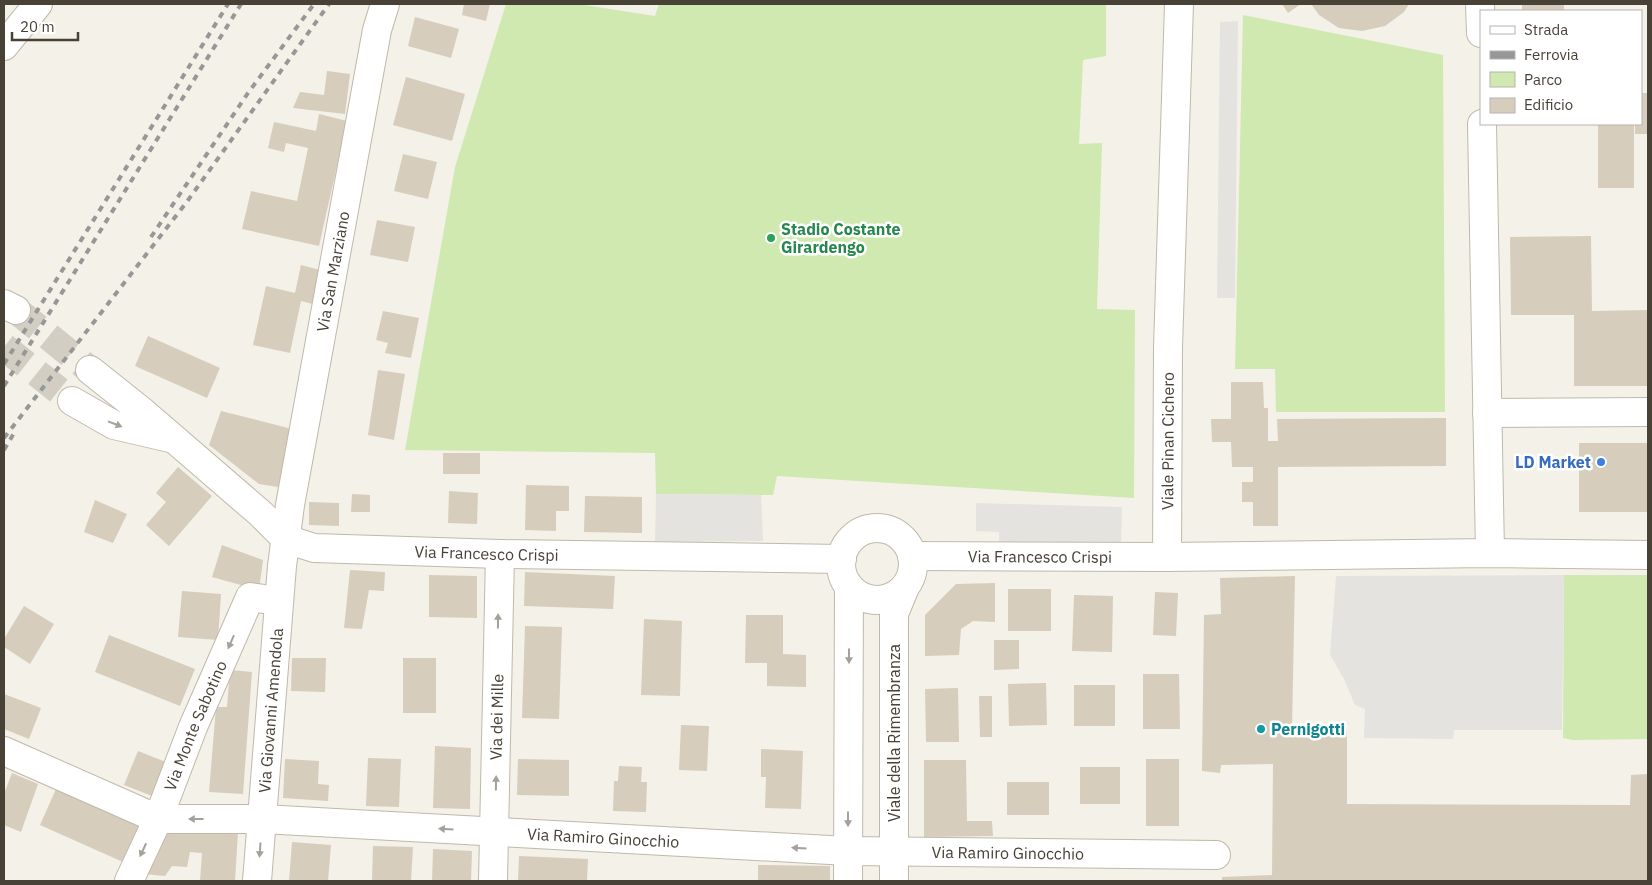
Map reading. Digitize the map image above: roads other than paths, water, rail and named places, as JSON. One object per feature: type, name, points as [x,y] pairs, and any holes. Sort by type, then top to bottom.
[{"type":"street","points":[[4,46],[38,4]]},
{"type":"street","name":"Via San Marziano","points":[[286,540],[332,271],[377,30],[385,4]]},
{"type":"street","name":"Viale Pinan Cichero","points":[[1167,556],[1168,339],[1179,4]]},
{"type":"street","points":[[1482,125],[1490,553]]},
{"type":"street","points":[[90,370],[261,514],[286,540]]},
{"type":"street","points":[[72,401],[114,425],[172,438]]},
{"type":"street","points":[[1487,413],[1648,412]]},
{"type":"street","points":[[848,881],[849,586],[842,569],[842,559],[844,548],[851,539],[865,530],[881,528],[892,530],[908,545],[912,556],[910,578],[905,587],[892,596],[876,600],[862,596],[849,586]]},
{"type":"street","name":"Via Francesco Crispi","points":[[286,540],[314,548],[348,551],[842,559]]},
{"type":"street","name":"Via Giovanni Amendola","points":[[257,881],[279,601],[286,540]]},
{"type":"street","points":[[1167,556],[1490,553],[1648,555]]},
{"type":"street","name":"Via dei Mille","points":[[493,881],[500,554]]},
{"type":"street","name":"Via Francesco Crispi","points":[[912,556],[1167,556]]},
{"type":"street","name":"Viale della Rimembranza","points":[[894,881],[894,614],[905,587]]},
{"type":"street","name":"Via Monte Sabotino","points":[[129,881],[158,819],[193,727],[250,597],[279,601]]},
{"type":"street","name":"Via Ramiro Ginocchio","points":[[4,751],[158,819],[262,819],[848,851],[1216,855]]},
{"type":"tunnel","points":[[16,310],[90,370]]},
{"type":"tunnel","points":[[4,347],[72,401]]},
{"type":"railway","points":[[4,364],[228,4]]},
{"type":"railway","points":[[4,386],[241,4]]},
{"type":"railway","points":[[151,237],[248,93],[314,4]]},
{"type":"railway","points":[[4,438],[186,203],[329,4]]},
{"type":"railway","points":[[4,450],[14,433]]},
{"type":"place","name":"Stadio Costante Girardengo","points":[[771,238]]},
{"type":"place","name":"LD Market","points":[[1601,462]]},
{"type":"place","name":"Pernigotti","points":[[1261,729]]}]
